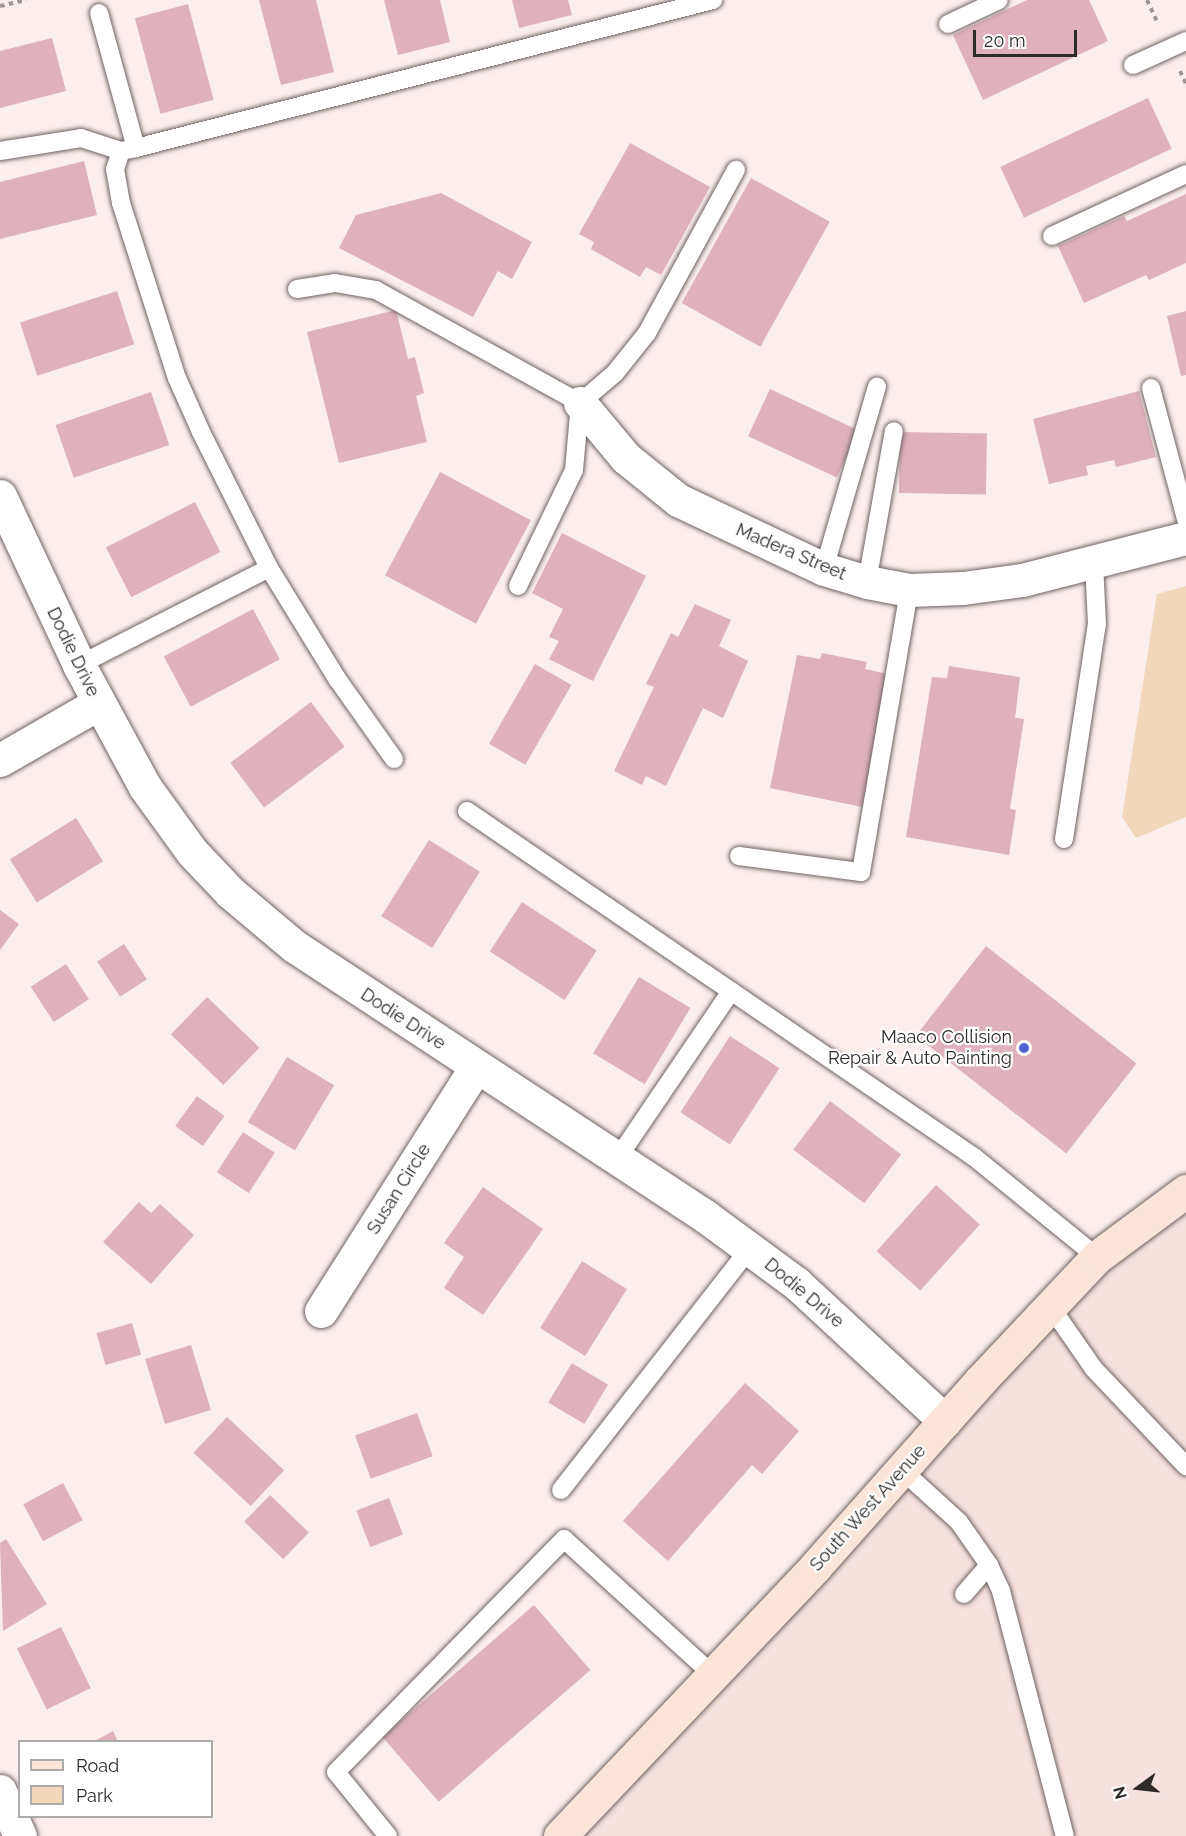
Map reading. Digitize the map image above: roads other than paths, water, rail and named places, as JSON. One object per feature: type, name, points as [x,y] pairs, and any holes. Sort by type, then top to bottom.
[{"type":"street","name":"Madera Street","points":[[580,403],[626,458],[678,500],[824,569],[867,582],[909,590],[963,588],[1022,580],[1186,538]]},
{"type":"street","name":"Dodie Drive","points":[[0,496],[79,665],[145,787],[192,852],[231,893],[294,946],[617,1159],[796,1282],[945,1421]]},
{"type":"street","points":[[0,760],[99,703]]},
{"type":"street","name":"Susan Circle","points":[[321,1311],[476,1067]]},
{"type":"street","name":"South West Avenue","points":[[560,1836],[903,1471],[945,1421],[1097,1257],[1186,1191]]},
{"type":"street","points":[[0,1791],[20,1836]]},
{"type":"lane","points":[[0,152],[81,138],[129,150],[713,0]]},
{"type":"lane","points":[[948,24],[999,0]]},
{"type":"lane","points":[[99,13],[129,150],[115,169],[122,203],[177,378],[269,568],[338,680],[394,759]]},
{"type":"lane","points":[[1134,65],[1186,40]]},
{"type":"lane","points":[[518,586],[574,470],[580,403],[615,373],[641,342],[736,170]]},
{"type":"lane","points":[[1052,236],[1186,174]]},
{"type":"lane","points":[[297,289],[335,283],[376,290],[580,403]]},
{"type":"lane","points":[[824,569],[877,387]]},
{"type":"lane","points":[[1150,388],[1186,519]]},
{"type":"lane","points":[[867,582],[894,431]]},
{"type":"lane","points":[[1064,839],[1097,624],[1094,562]]},
{"type":"lane","points":[[79,665],[269,568]]},
{"type":"lane","points":[[739,856],[861,872],[909,590]]},
{"type":"lane","points":[[467,811],[974,1157],[1097,1257]]},
{"type":"lane","points":[[617,1159],[731,991]]},
{"type":"lane","points":[[561,1491],[749,1248]]},
{"type":"lane","points":[[1051,1306],[1094,1369],[1186,1466]]},
{"type":"lane","points":[[903,1471],[959,1522],[989,1565],[1015,1635],[1065,1836]]},
{"type":"lane","points":[[388,1836],[336,1772],[564,1539],[713,1675]]},
{"type":"lane","points":[[964,1594],[989,1565]]},
{"type":"place","name":"Maaco Collision Repair & Auto Painting","points":[[1024,1048]]}]
